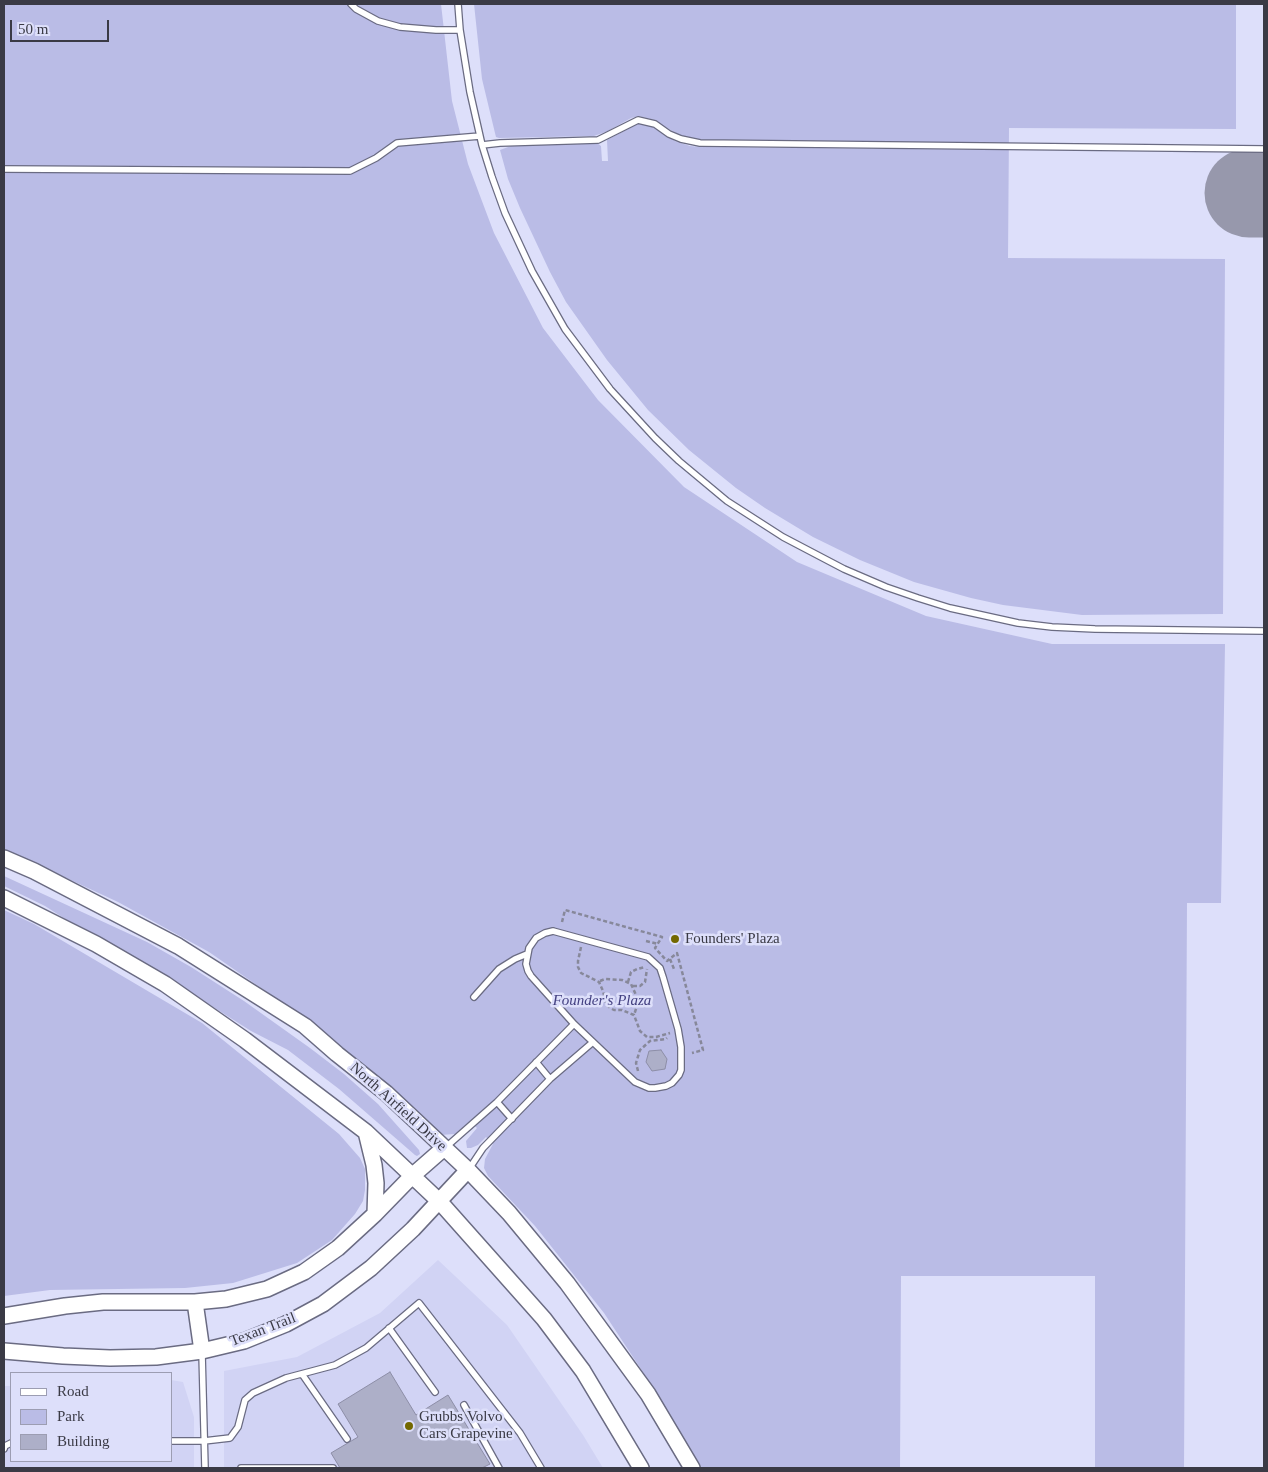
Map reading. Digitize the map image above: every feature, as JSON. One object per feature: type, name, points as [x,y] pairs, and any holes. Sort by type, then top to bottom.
[{"type":"main road","name":"North Airfield Drive","points":[[4,858],[34,871],[178,946],[305,1026],[386,1093],[468,1170],[509,1213],[567,1284],[648,1394],[692,1468]]},
{"type":"main road","points":[[4,898],[96,944],[165,984],[245,1040],[366,1132],[440,1202],[544,1319],[583,1371],[642,1468]]},
{"type":"main road","points":[[366,1132],[374,1165],[376,1183],[375,1214]]},
{"type":"main road","points":[[4,1316],[103,1302],[195,1302],[226,1299],[267,1289],[304,1272],[338,1248],[412,1176],[444,1148]]},
{"type":"main road","name":"Texan Trail","points":[[8,1353],[119,1358],[156,1357],[202,1351],[244,1342],[286,1324],[323,1304],[371,1268],[440,1202],[468,1170]]},
{"type":"main road","points":[[195,1302],[202,1351]]},
{"type":"lane","points":[[351,4],[356,9],[378,21],[400,27],[460,30]]},
{"type":"lane","points":[[458,4],[460,30],[470,92],[482,145],[502,204],[532,271],[565,329],[587,360],[631,413],[679,461],[727,501],[768,528],[822,559],[844,569],[886,587],[934,603],[983,616],[1044,626],[1096,629],[1264,631]]},
{"type":"lane","points":[[482,145],[598,140],[638,120],[655,124],[681,140],[700,143],[1264,149]]},
{"type":"lane","points":[[4,169],[350,171],[376,158],[397,143],[480,136]]},
{"type":"lane","points":[[553,931],[583,939],[648,956],[660,968],[682,1047],[681,1070],[672,1083],[660,1088],[649,1088],[635,1082],[574,1024],[531,976],[526,964],[527,954],[532,941],[545,933],[553,931]]},
{"type":"lane","points":[[474,997],[499,969],[515,958],[527,954]]},
{"type":"lane","points":[[444,1148],[498,1102],[574,1024]]},
{"type":"lane","points":[[468,1170],[483,1148],[550,1078],[593,1042]]},
{"type":"lane","points":[[536,1062],[550,1078]]},
{"type":"lane","points":[[498,1102],[512,1119]]},
{"type":"lane","points":[[172,1441],[230,1438],[238,1427],[245,1400],[252,1393],[286,1378],[334,1365],[366,1348],[419,1302],[520,1433],[541,1468]]},
{"type":"lane","points":[[389,1328],[435,1392]]},
{"type":"lane","points":[[202,1351],[205,1468]]},
{"type":"lane","points":[[302,1374],[347,1439]]},
{"type":"lane","points":[[464,1404],[499,1468]]},
{"type":"lane","points":[[241,1468],[333,1468]]},
{"type":"path","points":[[562,922],[565,910],[662,937],[655,948],[667,961],[677,953],[704,1050],[692,1054]]},
{"type":"path","points":[[583,939],[578,961],[578,967],[582,973],[599,982],[604,991],[606,1003],[610,1008],[634,1015]]},
{"type":"path","points":[[646,941],[658,944]]},
{"type":"path","points":[[670,958],[674,969]]},
{"type":"path","points":[[628,982],[631,972],[646,968],[645,982],[640,986],[633,986]]},
{"type":"path","points":[[599,982],[605,979],[622,980],[633,986],[637,1006],[634,1015],[640,1031],[647,1037],[656,1037],[678,1029]]},
{"type":"path","points":[[641,1075],[636,1063],[640,1050],[650,1041],[667,1038]]},
{"type":"shaded area","points":[[438,1260],[507,1325],[583,1435],[603,1468],[224,1468],[224,1371],[297,1357],[380,1313]]},
{"type":"shaded area","points":[[172,1380],[183,1382],[194,1417],[194,1468],[4,1468],[4,1386],[10,1386],[10,1462],[172,1462]]},
{"type":"green space","name":"Founder's Plaza","points":[[4,4],[441,4],[452,101],[468,164],[494,233],[543,328],[598,400],[684,487],[797,562],[926,616],[1052,644],[1225,644],[1221,903],[1187,903],[1184,1468],[1095,1468],[1095,1276],[901,1276],[900,1468],[702,1468],[656,1392],[604,1313],[535,1226],[488,1176],[484,1168],[485,1159],[493,1144],[486,1137],[478,1145],[467,1148],[466,1141],[477,1128],[470,1121],[455,1134],[440,1135],[316,1026],[209,952],[118,902],[4,849]]},
{"type":"green space","points":[[474,4],[1236,4],[1236,129],[1009,128],[1008,258],[1225,259],[1223,614],[1082,615],[1003,605],[971,598],[914,582],[860,560],[813,537],[765,508],[736,488],[689,450],[648,410],[607,360],[566,302],[550,272],[508,179],[500,150],[511,146],[597,143],[601,146],[602,161],[608,161],[607,140],[639,123],[652,126],[675,141],[700,147],[1005,150],[1006,143],[700,140],[681,136],[651,119],[639,116],[594,136],[499,138],[496,137],[482,79]]},
{"type":"green space","points":[[4,876],[147,942],[191,967],[244,1001],[344,1074],[378,1104],[419,1150],[420,1154],[415,1155],[339,1089],[288,1050],[251,1031],[158,972],[98,940],[45,906],[4,886]]},
{"type":"green space","points":[[4,910],[34,924],[202,1023],[339,1134],[360,1158],[365,1169],[365,1190],[363,1201],[355,1214],[332,1240],[297,1263],[233,1283],[185,1288],[50,1290],[4,1296]]},
{"type":"building","points":[[661,1050],[667,1059],[665,1069],[652,1071],[646,1062],[649,1051]]},
{"type":"building","name":"Grubbs Volvo Cars Grapevine","points":[[390,1372],[416,1415],[448,1395],[490,1464],[482,1468],[340,1468],[331,1453],[358,1437],[338,1404]]},
{"type":"runway","points":[[1249,193],[1264,193]]},
{"type":"place","name":"Founders' Plaza","points":[[675,939]]},
{"type":"place","name":"Grubbs Volvo Cars Grapevine","points":[[409,1426]]}]
